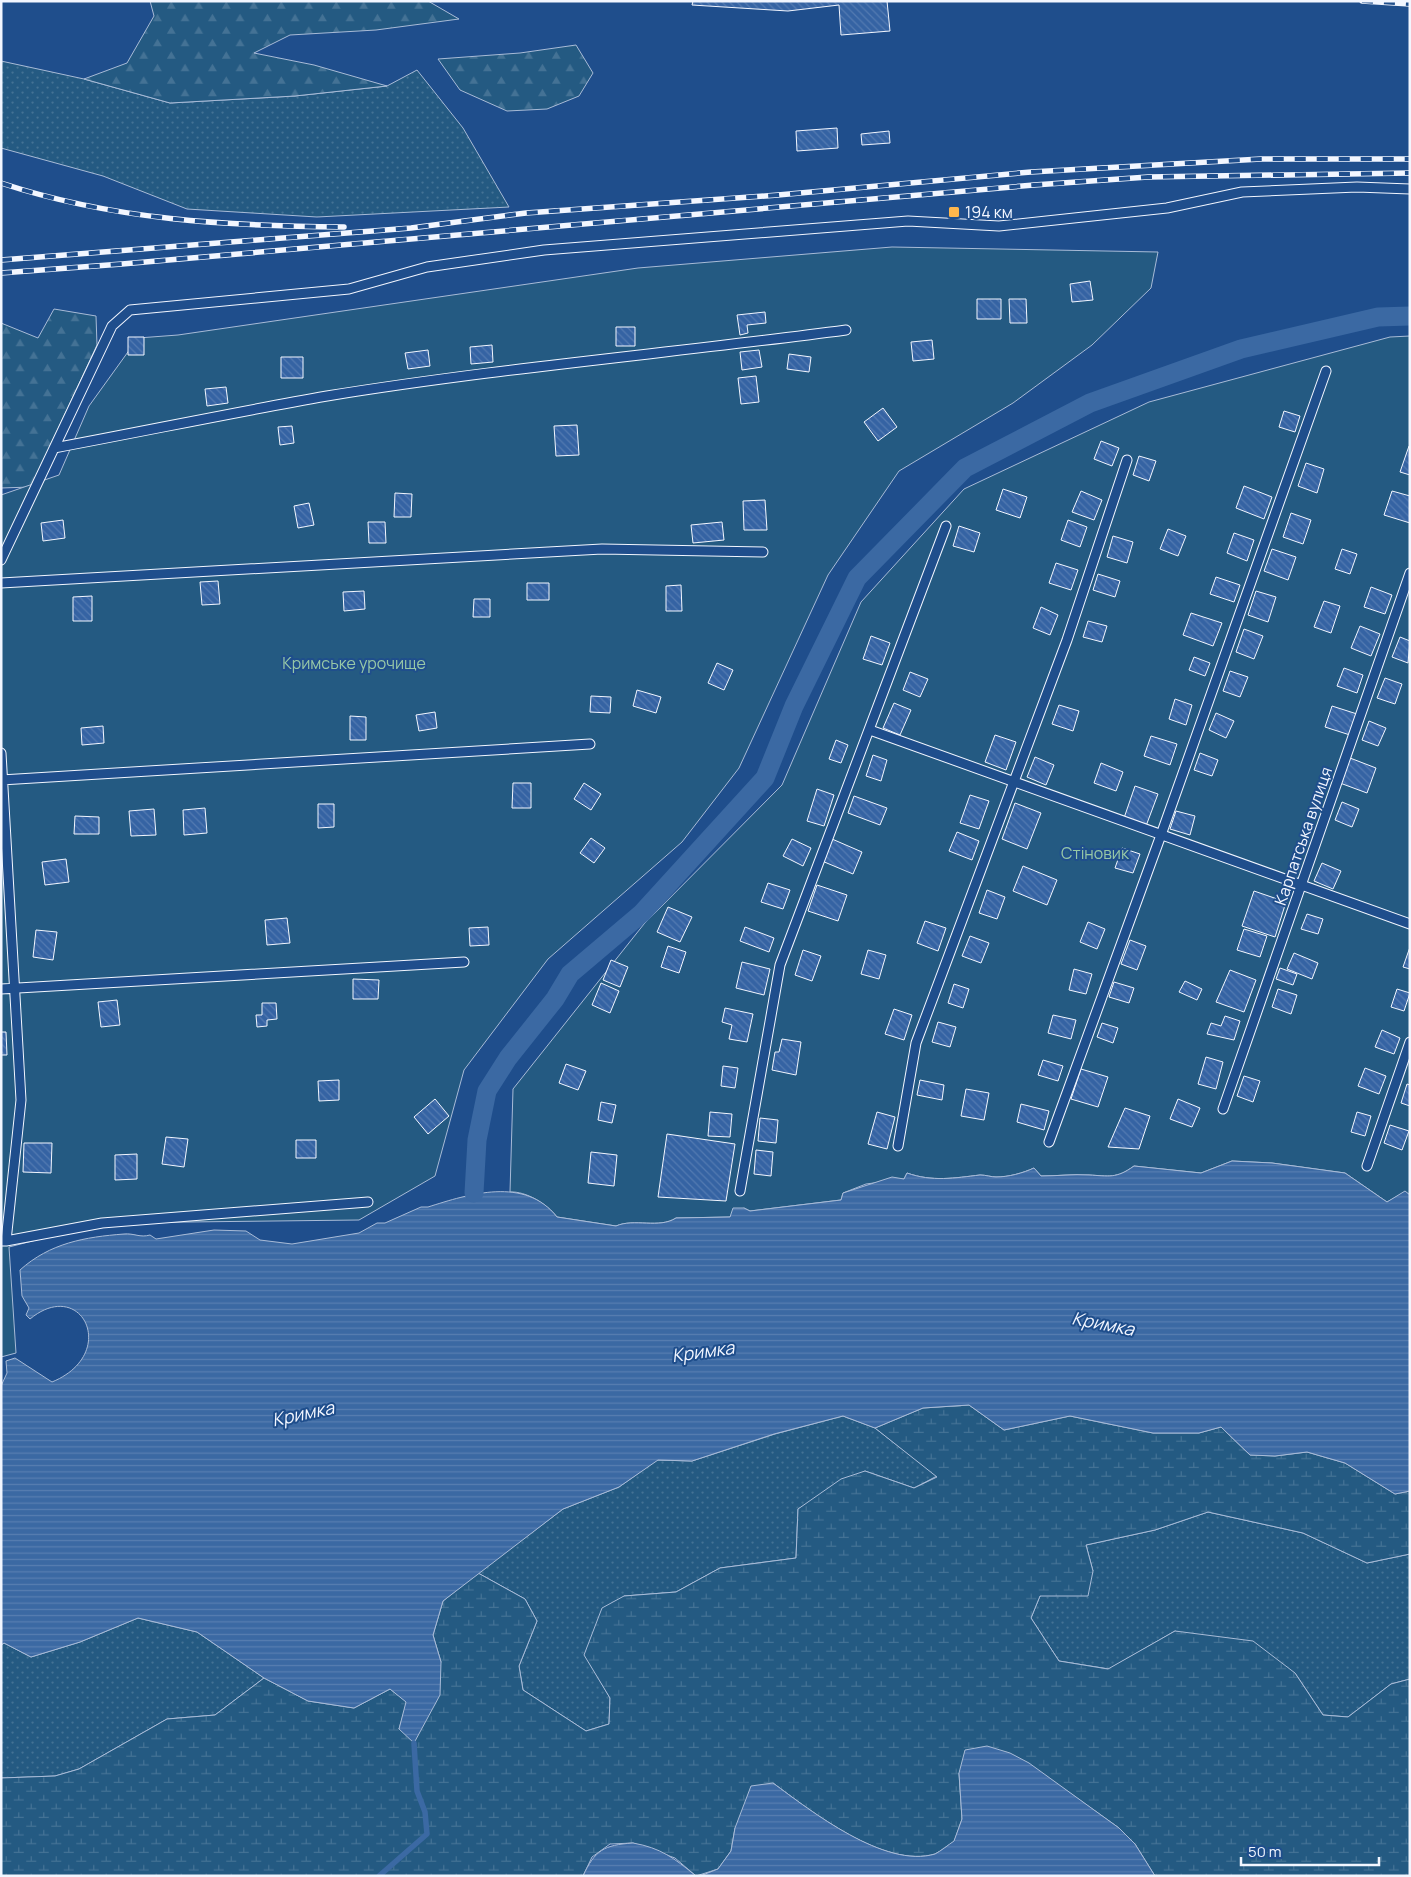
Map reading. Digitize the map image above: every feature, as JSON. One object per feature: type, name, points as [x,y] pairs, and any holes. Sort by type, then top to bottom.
[{"type":"lane","points":[[1,560],[112,326],[130,310],[350,289],[427,267],[544,250],[908,221],[1000,226],[1167,208],[1242,192],[1357,187],[1410,190]]},
{"type":"lane","points":[[54,448],[337,395],[528,368],[702,349],[846,330]]},
{"type":"lane","points":[[1049,1142],[1161,835],[1326,371]]},
{"type":"lane","points":[[898,1146],[916,1043],[1067,640],[1127,460]]},
{"type":"lane","points":[[740,1191],[780,965],[946,526]]},
{"type":"lane","points":[[1,583],[602,549],[763,552]]},
{"type":"lane","name":"Карпатська вулиця","points":[[1223,1109],[1410,572]]},
{"type":"lane","points":[[870,730],[1013,783],[1410,924]]},
{"type":"lane","points":[[2,780],[590,744]]},
{"type":"lane","points":[[1,752],[21,1100],[4,1241],[102,1223],[368,1202]]},
{"type":"lane","points":[[1,989],[464,962]]},
{"type":"lane","points":[[1367,1166],[1410,1042]]},
{"type":"green space","points":[[150,1],[428,1],[459,19],[376,30],[290,35],[254,53],[314,65],[387,86],[295,96],[170,103],[84,79],[127,63],[154,16]]},
{"type":"green space","points":[[576,45],[593,73],[579,96],[547,109],[507,111],[460,90],[438,59],[520,53]]},
{"type":"green space","points":[[1,61],[84,79],[170,103],[295,96],[387,86],[417,70],[463,128],[509,207],[317,217],[187,209],[103,176],[1,148]]},
{"type":"green space","name":"Кримське урочище","points":[[892,247],[1158,252],[1151,288],[1092,345],[1013,403],[899,471],[828,575],[739,768],[682,842],[548,959],[464,1070],[435,1176],[359,1220],[102,1223],[9,1247],[16,1353],[1,1357],[1,495],[59,475],[89,406],[138,338],[178,335],[638,268]]},
{"type":"green space","points":[[54,309],[96,316],[97,345],[31,487],[1,488],[1,323],[38,338]]},
{"type":"green space","name":"Стіновик","points":[[1410,336],[1410,1195],[1405,1192],[1387,1202],[1345,1173],[1272,1163],[1232,1161],[1201,1173],[1134,1166],[1117,1175],[1107,1176],[1041,1176],[1034,1168],[1001,1177],[980,1175],[953,1178],[925,1178],[907,1173],[904,1179],[866,1184],[843,1193],[841,1200],[750,1211],[744,1208],[730,1217],[676,1218],[662,1223],[631,1223],[616,1226],[557,1217],[548,1207],[536,1199],[516,1192],[510,1192],[513,1089],[644,924],[782,785],[861,602],[964,489],[1149,402],[1390,337]]},
{"type":"green space","points":[[969,1405],[1004,1430],[1070,1416],[1153,1433],[1199,1433],[1221,1427],[1250,1455],[1275,1456],[1307,1452],[1345,1463],[1395,1494],[1410,1491],[1410,1554],[1367,1563],[1303,1533],[1208,1512],[1155,1530],[1086,1545],[1093,1571],[1088,1596],[1040,1596],[1031,1618],[1059,1661],[1108,1669],[1175,1631],[1253,1641],[1295,1673],[1323,1715],[1348,1717],[1391,1684],[1410,1679],[1410,1876],[1155,1876],[1135,1844],[1119,1828],[1046,1776],[959,1773],[962,1819],[954,1842],[935,1854],[915,1856],[894,1853],[871,1846],[828,1822],[773,1783],[735,1828],[731,1851],[718,1869],[696,1876],[675,1858],[633,1843],[610,1844],[592,1857],[583,1876],[1,1876],[1,1778],[55,1776],[79,1769],[167,1719],[215,1715],[264,1678],[308,1701],[354,1708],[390,1689],[407,1702],[399,1729],[441,1662],[433,1635],[443,1601],[478,1573],[525,1599],[537,1621],[519,1666],[523,1690],[586,1731],[609,1724],[610,1698],[584,1655],[602,1608],[624,1596],[676,1592],[720,1568],[796,1558],[798,1509],[841,1479],[865,1471],[914,1488],[937,1477],[875,1428],[923,1408]]},
{"type":"green space","points":[[843,1416],[875,1428],[937,1476],[914,1488],[865,1471],[798,1509],[796,1558],[720,1568],[676,1592],[624,1596],[585,1655],[610,1698],[609,1724],[586,1731],[523,1690],[519,1666],[537,1621],[525,1599],[478,1573],[563,1509],[619,1487],[657,1460],[692,1461],[775,1434]]},
{"type":"green space","points":[[1208,1512],[1303,1533],[1367,1563],[1410,1554],[1410,1679],[1391,1684],[1348,1717],[1323,1715],[1295,1673],[1175,1631],[1109,1669],[1059,1661],[1031,1618],[1040,1596],[1093,1571],[1086,1545],[1155,1530]]},
{"type":"green space","points":[[138,1618],[197,1632],[264,1678],[215,1715],[167,1719],[79,1769],[55,1776],[1,1778],[1,1645],[4,1643],[31,1657],[80,1642]]},
{"type":"water","name":"Кримка","points":[[1232,1161],[1272,1163],[1345,1173],[1387,1202],[1405,1191],[1410,1195],[1410,1491],[1395,1494],[1345,1463],[1307,1452],[1275,1456],[1250,1455],[1221,1427],[1199,1433],[1153,1433],[1070,1416],[1004,1430],[969,1405],[923,1408],[875,1428],[843,1416],[774,1434],[692,1461],[658,1460],[619,1487],[563,1509],[443,1601],[433,1635],[441,1662],[440,1695],[414,1743],[399,1729],[406,1702],[390,1689],[354,1708],[308,1701],[264,1678],[197,1632],[138,1618],[80,1642],[31,1657],[4,1643],[1,1645],[1,1386],[7,1373],[6,1361],[15,1358],[52,1382],[73,1369],[85,1354],[89,1338],[86,1324],[78,1313],[65,1307],[49,1308],[30,1319],[26,1315],[29,1308],[22,1296],[20,1270],[43,1253],[69,1243],[110,1235],[150,1235],[156,1239],[214,1230],[246,1231],[260,1240],[292,1244],[359,1233],[377,1223],[385,1223],[421,1207],[428,1207],[461,1197],[496,1192],[513,1192],[529,1196],[544,1204],[557,1217],[616,1226],[631,1223],[662,1223],[676,1218],[730,1217],[733,1208],[744,1208],[750,1211],[841,1200],[843,1193],[892,1177],[904,1179],[907,1173],[925,1178],[953,1178],[980,1175],[1001,1177],[1034,1168],[1041,1176],[1107,1176],[1117,1175],[1134,1166],[1201,1173]]},
{"type":"water","points":[[987,1746],[1010,1753],[1029,1763],[1119,1828],[1135,1844],[1155,1876],[700,1876],[718,1869],[731,1851],[735,1828],[751,1786],[773,1783],[828,1822],[872,1846],[894,1853],[915,1856],[935,1854],[954,1841],[962,1819],[959,1773],[965,1750]]},
{"type":"water","points":[[633,1843],[652,1848],[667,1855],[696,1876],[583,1876],[592,1860],[602,1850],[615,1845]]},
{"type":"building","points":[[693,1],[887,1],[890,31],[841,35],[839,5],[788,11],[692,5]]},
{"type":"building","points":[[837,128],[838,148],[797,151],[796,131]]},
{"type":"building","points":[[889,131],[890,143],[862,145],[861,134]]},
{"type":"building","points":[[1090,281],[1093,300],[1072,302],[1070,284]]},
{"type":"building","points":[[977,299],[1001,299],[1001,319],[977,319]]},
{"type":"building","points":[[1009,299],[1026,299],[1027,323],[1010,323]]},
{"type":"building","points":[[765,312],[766,323],[747,325],[748,333],[740,335],[737,315]]},
{"type":"building","points":[[616,327],[635,327],[635,346],[616,346]]},
{"type":"building","points":[[128,337],[144,337],[144,355],[128,355]]},
{"type":"building","points":[[932,340],[934,359],[913,361],[911,342]]},
{"type":"building","points":[[492,345],[493,362],[471,364],[470,347]]},
{"type":"building","points":[[428,350],[430,366],[408,369],[405,353]]},
{"type":"building","points":[[759,350],[762,367],[742,370],[740,352]]},
{"type":"building","points":[[789,354],[811,357],[809,372],[787,369]]},
{"type":"building","points":[[281,357],[303,357],[303,378],[281,378]]},
{"type":"building","points":[[756,376],[759,402],[741,404],[738,378]]},
{"type":"building","points":[[226,387],[228,403],[207,406],[205,389]]},
{"type":"building","points":[[883,408],[897,427],[878,441],[864,422]]},
{"type":"building","points":[[1284,411],[1300,416],[1295,432],[1279,427]]},
{"type":"building","points":[[577,425],[579,455],[556,456],[554,426]]},
{"type":"building","points":[[292,426],[294,443],[280,445],[278,427]]},
{"type":"building","points":[[1101,441],[1119,448],[1112,466],[1094,459]]},
{"type":"building","points":[[1410,446],[1410,475],[1400,472]]},
{"type":"building","points":[[1139,456],[1156,461],[1149,481],[1133,475]]},
{"type":"building","points":[[1306,463],[1324,469],[1317,493],[1298,486]]},
{"type":"building","points":[[1244,486],[1272,497],[1264,519],[1236,508]]},
{"type":"building","points":[[1003,489],[1027,497],[1020,518],[996,510]]},
{"type":"building","points":[[1081,491],[1102,500],[1094,520],[1072,512]]},
{"type":"building","points":[[1392,491],[1410,496],[1410,523],[1384,515]]},
{"type":"building","points":[[395,493],[412,494],[411,517],[394,517]]},
{"type":"building","points":[[765,500],[767,530],[744,530],[743,501]]},
{"type":"building","points":[[309,503],[314,525],[298,528],[294,506]]},
{"type":"building","points":[[1291,513],[1311,520],[1303,544],[1283,537]]},
{"type":"building","points":[[63,520],[65,538],[43,541],[41,523]]},
{"type":"building","points":[[1068,520],[1087,527],[1080,547],[1061,540]]},
{"type":"building","points":[[368,522],[385,522],[386,543],[369,543]]},
{"type":"building","points":[[722,522],[724,540],[693,543],[691,525]]},
{"type":"building","points":[[959,526],[980,533],[974,552],[953,546]]},
{"type":"building","points":[[1168,529],[1186,536],[1178,556],[1160,549]]},
{"type":"building","points":[[1234,533],[1254,540],[1247,561],[1227,553]]},
{"type":"building","points":[[1113,536],[1133,542],[1127,563],[1107,557]]},
{"type":"building","points":[[1272,549],[1296,557],[1288,580],[1264,571]]},
{"type":"building","points":[[1342,549],[1357,554],[1350,574],[1335,569]]},
{"type":"building","points":[[1056,563],[1078,570],[1071,590],[1049,583]]},
{"type":"building","points":[[1098,574],[1120,581],[1115,597],[1093,590]]},
{"type":"building","points":[[1216,577],[1240,585],[1234,602],[1210,594]]},
{"type":"building","points":[[218,581],[220,604],[202,605],[200,582]]},
{"type":"building","points":[[527,583],[549,583],[549,600],[527,600]]},
{"type":"building","points":[[681,585],[682,611],[666,611],[666,586]]},
{"type":"building","points":[[1371,587],[1392,595],[1385,614],[1364,607]]},
{"type":"building","points":[[364,591],[365,609],[344,611],[343,592]]},
{"type":"building","points":[[1256,591],[1276,597],[1268,622],[1248,615]]},
{"type":"building","points":[[92,596],[92,621],[73,621],[73,597]]},
{"type":"building","points":[[474,599],[490,599],[490,617],[473,617]]},
{"type":"building","points":[[1324,601],[1340,606],[1331,633],[1314,627]]},
{"type":"building","points":[[1041,607],[1058,615],[1050,635],[1033,628]]},
{"type":"building","points":[[1191,613],[1222,623],[1213,646],[1183,635]]},
{"type":"building","points":[[1088,621],[1107,626],[1102,642],[1083,637]]},
{"type":"building","points":[[1360,626],[1380,634],[1371,656],[1351,648]]},
{"type":"building","points":[[1244,629],[1263,636],[1254,659],[1236,652]]},
{"type":"building","points":[[871,636],[890,643],[882,665],[863,659]]},
{"type":"building","points":[[1400,637],[1410,641],[1408,663],[1392,657]]},
{"type":"building","points":[[1194,657],[1210,663],[1205,676],[1189,670]]},
{"type":"building","points":[[717,663],[733,670],[724,690],[708,683]]},
{"type":"building","points":[[1344,668],[1363,675],[1357,693],[1337,686]]},
{"type":"building","points":[[1230,671],[1248,677],[1240,697],[1223,691]]},
{"type":"building","points":[[910,672],[928,679],[920,697],[903,690]]},
{"type":"building","points":[[1385,678],[1402,684],[1395,704],[1377,698]]},
{"type":"building","points":[[637,690],[661,697],[656,713],[633,706]]},
{"type":"building","points":[[591,696],[611,697],[610,713],[590,712]]},
{"type":"building","points":[[1175,699],[1192,705],[1186,725],[1169,719]]},
{"type":"building","points":[[894,703],[911,710],[900,735],[883,728]]},
{"type":"building","points":[[1059,705],[1079,711],[1073,731],[1052,724]]},
{"type":"building","points":[[1332,706],[1357,714],[1350,735],[1325,727]]},
{"type":"building","points":[[435,712],[437,728],[419,731],[416,715]]},
{"type":"building","points":[[1216,713],[1234,721],[1226,738],[1209,730]]},
{"type":"building","points":[[350,716],[366,717],[366,740],[350,740]]},
{"type":"building","points":[[1369,721],[1386,728],[1378,746],[1362,740]]},
{"type":"building","points":[[103,726],[104,743],[82,745],[81,728]]},
{"type":"building","points":[[995,735],[1016,742],[1006,770],[985,762]]},
{"type":"building","points":[[1151,736],[1177,744],[1170,765],[1144,756]]},
{"type":"building","points":[[836,740],[848,745],[841,763],[829,759]]},
{"type":"building","points":[[1200,753],[1218,760],[1212,776],[1194,770]]},
{"type":"building","points":[[873,755],[887,760],[881,781],[866,776]]},
{"type":"building","points":[[1035,757],[1054,765],[1046,785],[1027,777]]},
{"type":"building","points":[[1350,758],[1376,768],[1367,793],[1340,783]]},
{"type":"building","points":[[1101,763],[1123,772],[1116,791],[1094,783]]},
{"type":"building","points":[[513,783],[531,783],[531,808],[512,808]]},
{"type":"building","points":[[584,783],[601,794],[591,810],[574,799]]},
{"type":"building","points":[[1135,786],[1158,794],[1146,826],[1124,818]]},
{"type":"building","points":[[817,789],[834,795],[824,826],[807,821]]},
{"type":"building","points":[[970,795],[989,801],[979,829],[960,823]]},
{"type":"building","points":[[854,796],[887,808],[880,825],[848,813]]},
{"type":"building","points":[[1342,802],[1359,809],[1352,827],[1335,820]]},
{"type":"building","points":[[1015,803],[1041,813],[1027,849],[1002,839]]},
{"type":"building","points":[[318,804],[334,804],[334,827],[318,828]]},
{"type":"building","points":[[205,808],[207,833],[184,835],[183,810]]},
{"type":"building","points":[[154,809],[156,835],[131,836],[129,811]]},
{"type":"building","points":[[1176,811],[1195,816],[1190,835],[1170,829]]},
{"type":"building","points":[[75,816],[99,817],[99,834],[74,834]]},
{"type":"building","points":[[957,832],[979,841],[972,860],[949,851]]},
{"type":"building","points":[[591,838],[605,848],[594,863],[580,853]]},
{"type":"building","points":[[792,839],[811,848],[803,866],[783,856]]},
{"type":"building","points":[[832,839],[862,852],[853,874],[822,861]]},
{"type":"building","points":[[1122,848],[1140,854],[1133,873],[1115,868]]},
{"type":"building","points":[[66,859],[69,882],[45,885],[42,862]]},
{"type":"building","points":[[1322,863],[1341,871],[1333,889],[1314,881]]},
{"type":"building","points":[[1023,866],[1057,880],[1047,905],[1013,891]]},
{"type":"building","points":[[768,883],[790,890],[783,909],[761,902]]},
{"type":"building","points":[[817,885],[847,895],[838,921],[808,911]]},
{"type":"building","points":[[987,890],[1005,897],[997,919],[979,913]]},
{"type":"building","points":[[1254,891],[1286,902],[1275,937],[1242,926]]},
{"type":"building","points":[[668,907],[692,917],[680,942],[657,932]]},
{"type":"building","points":[[1307,914],[1323,919],[1318,934],[1301,929]]},
{"type":"building","points":[[287,918],[290,943],[267,945],[265,920]]},
{"type":"building","points":[[925,921],[946,928],[938,951],[917,943]]},
{"type":"building","points":[[1088,922],[1105,929],[1097,949],[1080,942]]},
{"type":"building","points":[[488,927],[489,945],[470,946],[469,928]]},
{"type":"building","points":[[745,927],[774,938],[769,952],[740,941]]},
{"type":"building","points":[[1244,929],[1267,936],[1260,957],[1237,950]]},
{"type":"building","points":[[36,930],[57,932],[53,960],[33,957]]},
{"type":"building","points":[[970,936],[989,943],[981,963],[962,956]]},
{"type":"building","points":[[1130,940],[1146,946],[1137,970],[1121,964]]},
{"type":"building","points":[[668,946],[686,952],[679,973],[661,967]]},
{"type":"building","points":[[1410,947],[1410,969],[1403,967]]},
{"type":"building","points":[[803,950],[821,956],[812,981],[795,975]]},
{"type":"building","points":[[868,950],[886,955],[879,979],[861,974]]},
{"type":"building","points":[[1294,953],[1318,963],[1312,979],[1287,969]]},
{"type":"building","points":[[611,960],[628,967],[620,987],[603,980]]},
{"type":"building","points":[[742,962],[770,969],[764,995],[736,988]]},
{"type":"building","points":[[1280,968],[1297,974],[1293,985],[1276,979]]},
{"type":"building","points":[[1074,969],[1092,974],[1086,994],[1069,990]]},
{"type":"building","points":[[1230,970],[1256,980],[1244,1012],[1216,1002]]},
{"type":"building","points":[[353,979],[379,980],[378,999],[353,999]]},
{"type":"building","points":[[1185,981],[1202,989],[1197,1000],[1179,992]]},
{"type":"building","points":[[1114,982],[1134,988],[1129,1003],[1109,997]]},
{"type":"building","points":[[601,983],[619,991],[610,1013],[592,1005]]},
{"type":"building","points":[[954,984],[969,989],[963,1008],[948,1003]]},
{"type":"building","points":[[1278,989],[1297,995],[1291,1014],[1272,1007]]},
{"type":"building","points":[[1397,989],[1410,993],[1404,1011],[1391,1007]]},
{"type":"building","points":[[117,1000],[120,1025],[101,1027],[98,1002]]},
{"type":"building","points":[[262,1003],[276,1003],[277,1019],[267,1020],[267,1026],[257,1027],[256,1015],[262,1015]]},
{"type":"building","points":[[725,1008],[753,1014],[747,1042],[729,1039],[732,1025],[722,1022]]},
{"type":"building","points":[[894,1009],[912,1015],[904,1040],[885,1034]]},
{"type":"building","points":[[1053,1015],[1076,1020],[1071,1039],[1048,1033]]},
{"type":"building","points":[[1225,1016],[1240,1021],[1234,1040],[1207,1034],[1211,1023],[1221,1026]]},
{"type":"building","points":[[938,1022],[956,1027],[950,1047],[932,1042]]},
{"type":"building","points":[[1102,1023],[1118,1028],[1113,1043],[1097,1037]]},
{"type":"building","points":[[1382,1030],[1400,1038],[1394,1054],[1375,1047]]},
{"type":"building","points":[[1,1032],[6,1032],[7,1055],[1,1055]]},
{"type":"building","points":[[782,1039],[801,1042],[796,1075],[772,1070],[775,1052],[779,1052]]},
{"type":"building","points":[[1206,1057],[1223,1062],[1216,1089],[1198,1084]]},
{"type":"building","points":[[1043,1060],[1063,1066],[1058,1081],[1038,1075]]},
{"type":"building","points":[[566,1064],[586,1071],[578,1090],[559,1083]]},
{"type":"building","points":[[723,1066],[738,1068],[735,1088],[721,1086]]},
{"type":"building","points":[[1365,1068],[1386,1076],[1379,1094],[1358,1086]]},
{"type":"building","points":[[1081,1069],[1108,1077],[1098,1107],[1071,1099]]},
{"type":"building","points":[[1244,1076],[1260,1081],[1253,1102],[1237,1096]]},
{"type":"building","points":[[339,1080],[339,1100],[319,1101],[318,1081]]},
{"type":"building","points":[[920,1080],[944,1085],[942,1100],[917,1095]]},
{"type":"building","points":[[1407,1084],[1410,1085],[1410,1106],[1401,1103]]},
{"type":"building","points":[[966,1089],[989,1093],[984,1120],[961,1116]]},
{"type":"building","points":[[435,1099],[449,1116],[428,1134],[414,1117]]},
{"type":"building","points":[[1178,1099],[1200,1108],[1192,1127],[1170,1119]]},
{"type":"building","points":[[601,1102],[616,1105],[612,1123],[598,1120]]},
{"type":"building","points":[[1021,1104],[1049,1111],[1044,1130],[1017,1122]]},
{"type":"building","points":[[1125,1108],[1150,1116],[1139,1149],[1108,1147]]},
{"type":"building","points":[[710,1112],[732,1114],[730,1137],[708,1136]]},
{"type":"building","points":[[877,1112],[895,1117],[887,1149],[868,1144]]},
{"type":"building","points":[[1357,1112],[1371,1116],[1365,1136],[1351,1132]]},
{"type":"building","points":[[760,1118],[778,1120],[776,1143],[758,1141]]},
{"type":"building","points":[[1390,1125],[1409,1131],[1402,1150],[1384,1143]]},
{"type":"building","points":[[667,1134],[735,1144],[726,1201],[658,1197]]},
{"type":"building","points":[[166,1137],[188,1139],[184,1167],[162,1164]]},
{"type":"building","points":[[296,1140],[316,1140],[316,1158],[296,1158]]},
{"type":"building","points":[[24,1143],[52,1143],[51,1173],[23,1172]]},
{"type":"building","points":[[756,1150],[773,1152],[771,1176],[754,1174]]},
{"type":"building","points":[[591,1152],[617,1155],[614,1186],[588,1183]]},
{"type":"building","points":[[137,1154],[137,1179],[115,1180],[115,1155]]},
{"type":"waterway","points":[[474,1193],[477,1140],[487,1091],[508,1058],[555,999],[570,974],[642,913],[765,778],[794,706],[857,578],[965,468],[1090,403],[1241,349],[1378,317],[1410,316]]},
{"type":"waterway","points":[[379,1876],[427,1834],[425,1812],[417,1791],[414,1743]]},
{"type":"railway","points":[[1362,1],[1410,4]]},
{"type":"railway","points":[[1,260],[411,228],[526,213],[778,195],[1031,172],[1261,159],[1410,159]]},
{"type":"railway","points":[[1,273],[1034,185],[1148,177],[1410,173]]},
{"type":"railway","points":[[1,183],[85,205],[128,213],[257,225],[344,227]]},
{"type":"place","name":"194 км","points":[[954,212]]}]
